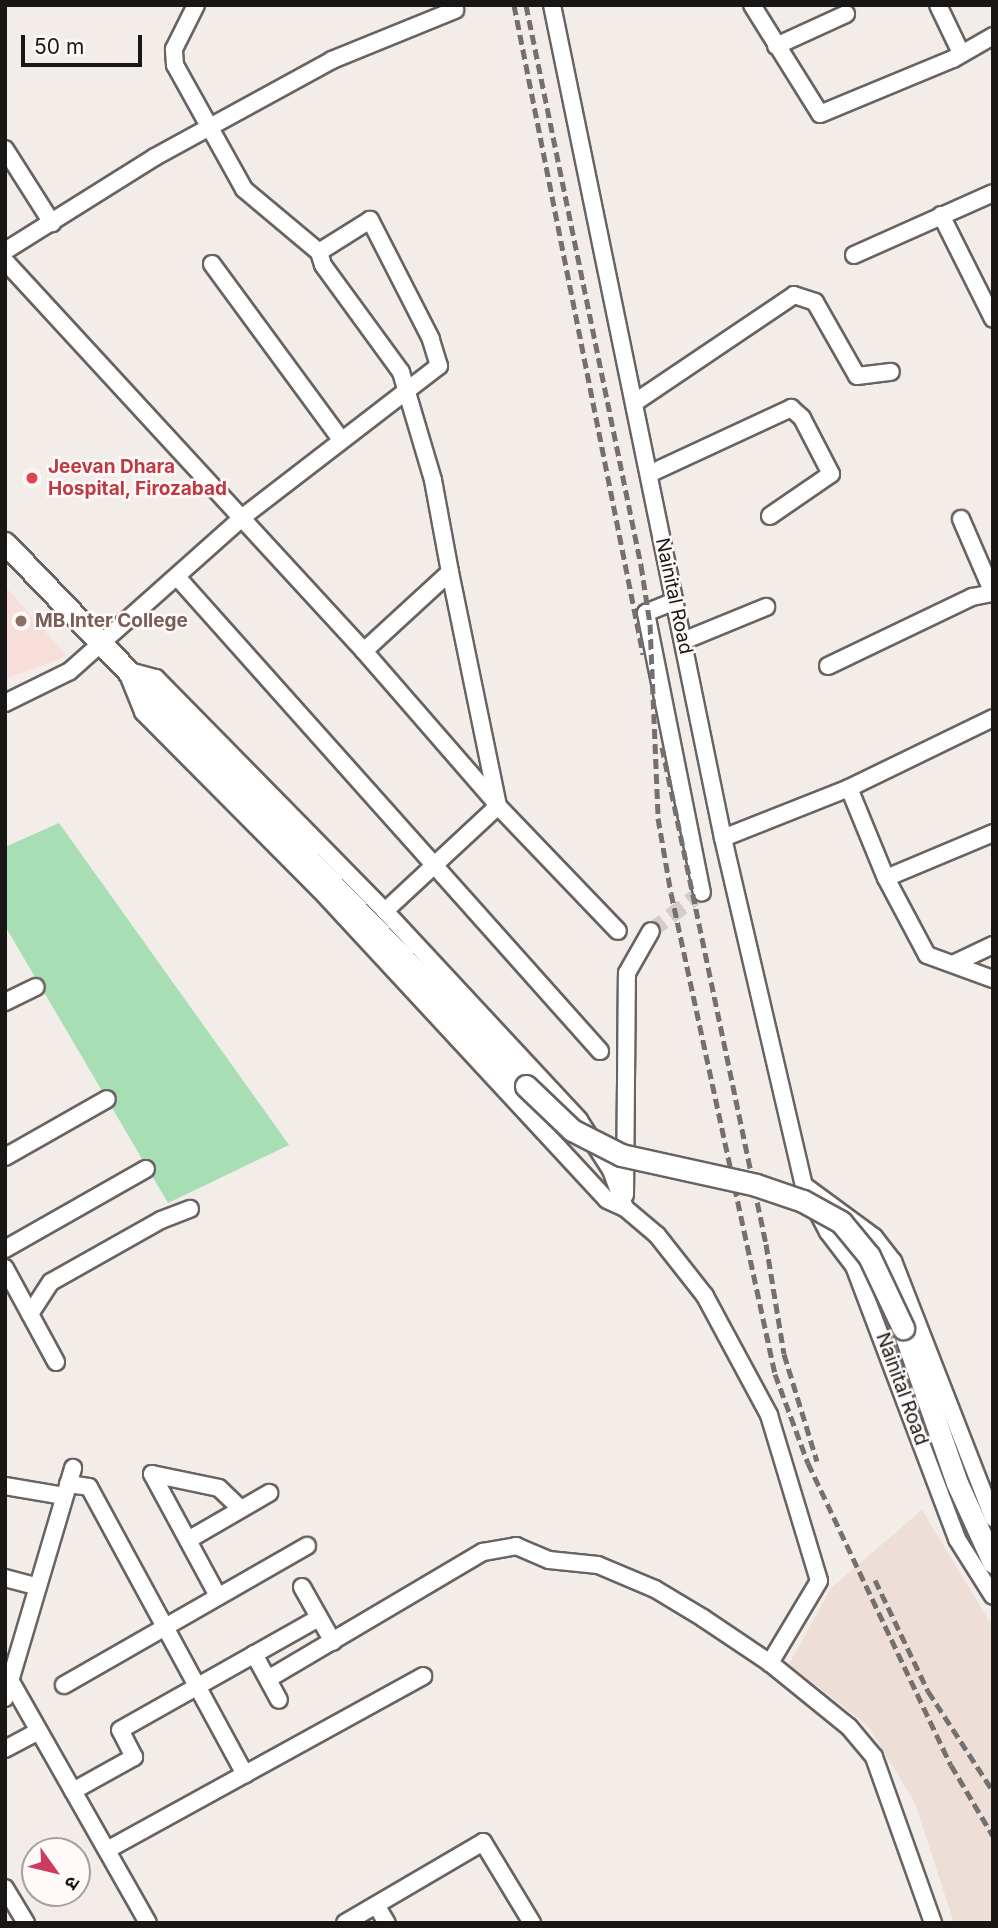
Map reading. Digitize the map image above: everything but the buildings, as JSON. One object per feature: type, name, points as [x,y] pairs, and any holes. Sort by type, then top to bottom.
[{"type":"main road","name":"Nainital Road","points":[[5,542],[572,1130],[621,1155],[756,1185],[803,1201],[841,1222],[869,1255],[903,1328],[957,1483],[993,1562]]},
{"type":"street","points":[[196,5],[174,49],[175,65],[211,125],[244,189],[319,251],[323,265],[401,372],[405,394],[433,480],[498,806]]},
{"type":"street","name":"Nainital Road","points":[[552,5],[723,838],[804,1185],[828,1232],[862,1284],[957,1539],[993,1596]]},
{"type":"street","points":[[752,5],[820,114],[953,59],[960,51],[993,36]]},
{"type":"street","points":[[938,5],[960,51]]},
{"type":"street","points":[[5,251],[211,125],[332,60],[455,10]]},
{"type":"street","points":[[776,46],[846,14]]},
{"type":"street","points":[[5,149],[52,223]]},
{"type":"street","points":[[854,255],[993,193]]},
{"type":"street","points":[[941,215],[993,319]]},
{"type":"street","points":[[5,703],[71,671],[104,645],[244,516],[340,438],[405,394],[440,362],[370,220],[319,251]]},
{"type":"street","points":[[5,261],[244,516],[498,806],[618,931]]},
{"type":"street","points":[[212,264],[340,438]]},
{"type":"street","points":[[635,403],[794,295],[815,302],[857,376],[891,372]]},
{"type":"street","points":[[649,474],[791,408],[802,418],[831,474],[770,516]]},
{"type":"street","points":[[828,666],[972,597],[993,593],[961,519]]},
{"type":"street","points":[[364,651],[450,572]]},
{"type":"street","points":[[178,578],[431,865],[600,1051]]},
{"type":"street","points":[[675,601],[646,613],[702,892]]},
{"type":"street","points":[[683,641],[766,607]]},
{"type":"street","points":[[126,670],[156,678],[384,911],[579,1120],[611,1170],[625,1208]]},
{"type":"street","points":[[126,670],[143,712],[320,890],[565,1158],[607,1200],[625,1208],[657,1235],[705,1296],[769,1415],[819,1581],[771,1663]]},
{"type":"street","points":[[723,838],[849,788],[993,718]]},
{"type":"street","points":[[849,788],[886,877],[927,955],[993,979]]},
{"type":"street","points":[[384,911],[498,806]]},
{"type":"street","points":[[886,877],[993,833]]},
{"type":"street","points":[[625,1208],[627,973],[651,931]]},
{"type":"street","points":[[955,963],[993,945]]},
{"type":"street","points":[[5,1002],[36,987]]},
{"type":"street","points":[[5,1157],[107,1099]]},
{"type":"street","points":[[5,1249],[146,1169]]},
{"type":"street","name":"Nainital Road","points":[[804,1185],[849,1217],[893,1261],[993,1518]]},
{"type":"street","points":[[30,1314],[51,1282],[190,1209]]},
{"type":"street","points":[[828,1232],[849,1217]]},
{"type":"street","points":[[5,1268],[57,1362]]},
{"type":"street","points":[[5,1698],[10,1680],[11,1657],[38,1587],[73,1468]]},
{"type":"street","points":[[218,1596],[152,1474],[219,1488],[241,1509]]},
{"type":"street","points":[[5,1486],[66,1490],[89,1487],[245,1774]]},
{"type":"street","points":[[188,1540],[269,1493]]},
{"type":"street","points":[[64,1685],[307,1546]]},
{"type":"street","points":[[268,1679],[396,1606],[483,1552],[516,1546],[549,1560],[598,1565],[655,1589],[771,1663],[849,1727],[874,1757],[933,1923]]},
{"type":"street","points":[[5,1578],[38,1587]]},
{"type":"street","points":[[302,1587],[333,1642]]},
{"type":"street","points":[[73,1791],[134,1757],[120,1730],[319,1618]]},
{"type":"street","points":[[254,1654],[279,1700]]},
{"type":"street","points":[[107,1850],[423,1676]]},
{"type":"street","points":[[10,1680],[148,1923]]},
{"type":"street","points":[[5,1749],[39,1731]]},
{"type":"street","points":[[345,1923],[483,1842],[532,1923]]},
{"type":"street","points":[[5,1888],[26,1923]]},
{"type":"street","points":[[376,1905],[387,1923]]},
{"type":"shaded area","name":"MB Inter College","points":[[5,586],[67,656],[5,679]]},
{"type":"shaded area","points":[[922,1510],[993,1627],[993,1923],[954,1923],[915,1803],[868,1726],[789,1664],[831,1588]]},
{"type":"green space","points":[[59,823],[289,1145],[168,1203],[5,926],[5,847]]},
{"type":"tunnel","points":[[651,931],[702,892]]},
{"type":"railway","points":[[514,5],[643,654]]},
{"type":"railway","points":[[526,5],[641,565],[650,624],[658,818],[671,893],[775,1374],[808,1463],[951,1765],[993,1836]]},
{"type":"railway","points":[[662,747],[766,1244],[784,1354],[817,1461]]},
{"type":"railway","points":[[875,1580],[928,1691],[993,1791]]},
{"type":"place","name":"Jeevan Dhara Hospital, Firozabad","points":[[32,478]]},
{"type":"place","name":"MB Inter College","points":[[21,621]]}]
